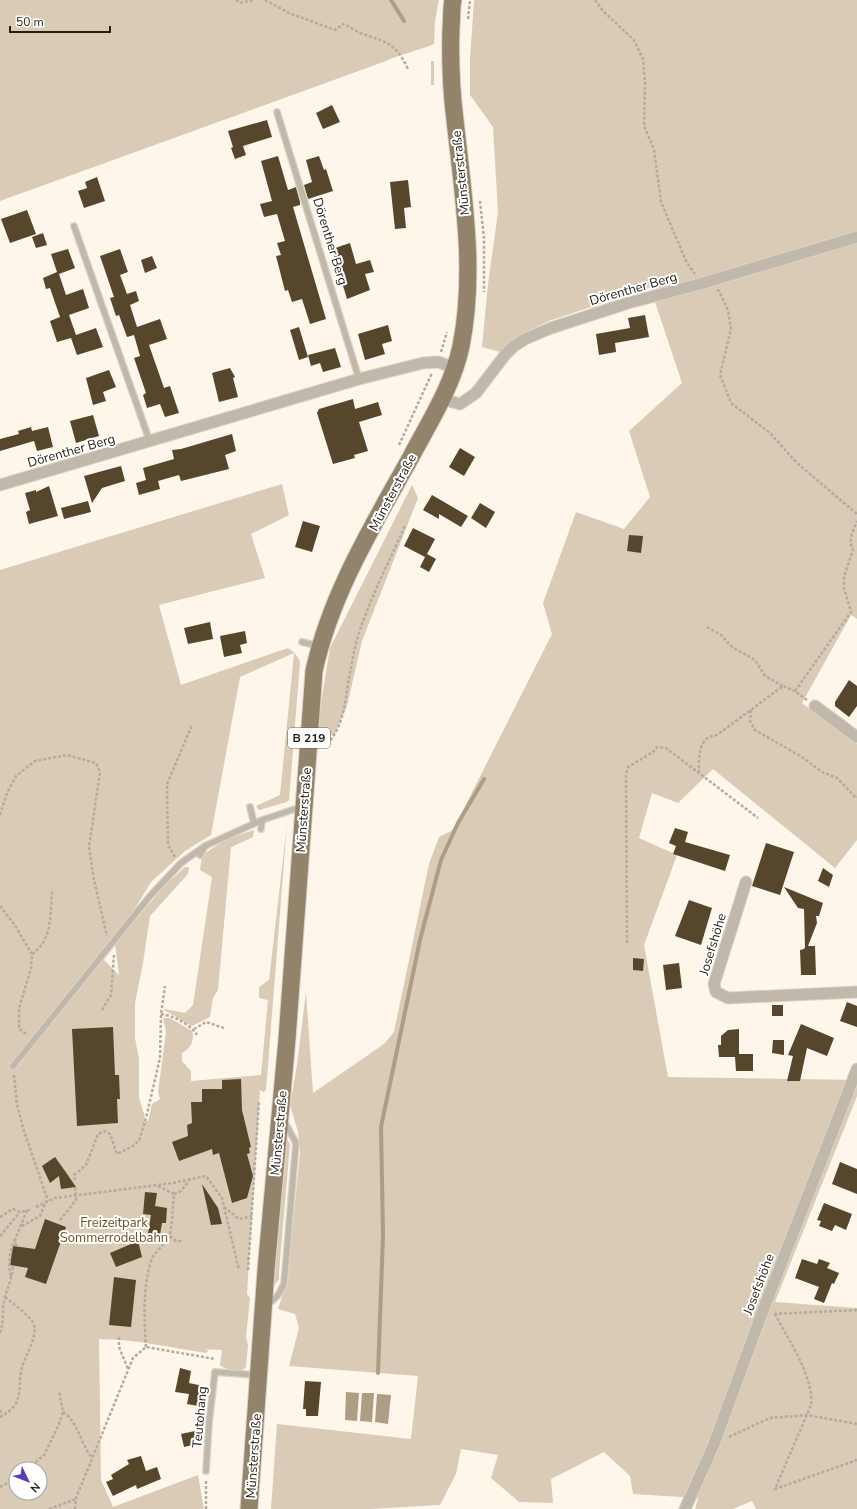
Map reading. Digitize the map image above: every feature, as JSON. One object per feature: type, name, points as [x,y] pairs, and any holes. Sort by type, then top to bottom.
[{"type":"main road","name":"Münsterstraße","points":[[249,1509],[266,1270],[280,1114],[314,671],[319,646],[332,607],[350,570],[442,398],[456,368],[465,326],[467,300],[465,216],[450,70],[453,0]]},
{"type":"street","name":"Dörenther Berg","points":[[442,398],[460,404],[476,393],[505,355],[514,346],[531,336],[551,328],[628,303],[700,284],[857,237]]},
{"type":"street","name":"Dörenther Berg","points":[[0,485],[150,442],[359,379],[424,363],[438,362],[456,368]]},
{"type":"street","points":[[815,706],[857,737]]},
{"type":"street","name":"Josefshöhe","points":[[746,882],[714,984],[716,992],[728,998],[857,992]]},
{"type":"street","name":"Josefshöhe","points":[[685,1509],[714,1444],[762,1313],[857,1069]]},
{"type":"lane","name":"Dörenther Berg","points":[[277,112],[359,379]]},
{"type":"lane","points":[[74,226],[150,442]]},
{"type":"lane","points":[[302,642],[319,646]]},
{"type":"lane","points":[[250,807],[254,823]]},
{"type":"lane","points":[[13,1066],[150,896],[181,863],[204,846],[254,823],[303,807]]},
{"type":"lane","points":[[262,820],[262,829]]},
{"type":"lane","points":[[200,854],[204,846]]},
{"type":"lane","name":"Teutohang","points":[[206,1470],[209,1422],[215,1372],[259,1375]]},
{"type":"path","points":[[236,0],[240,4],[252,0]]},
{"type":"path","points":[[266,0],[289,13],[334,30],[343,24],[357,32],[384,40],[401,55],[408,69]]},
{"type":"path","points":[[595,0],[604,12],[634,40],[643,59],[645,87],[644,126],[654,150],[661,202],[686,261],[700,284],[719,291],[728,310],[731,329],[720,375],[731,403],[770,433],[797,463],[857,514]]},
{"type":"path","points":[[795,691],[851,612],[844,588],[844,577],[853,550],[851,545],[852,536],[857,521]]},
{"type":"path","points":[[308,753],[328,743],[337,730],[344,709],[357,637],[405,526]]},
{"type":"path","points":[[707,627],[721,635],[732,647],[755,660],[765,676],[795,691],[815,706]]},
{"type":"path","points":[[698,773],[700,748],[705,739],[710,736],[717,735],[783,686]]},
{"type":"path","points":[[751,710],[750,721],[755,730],[802,757],[822,772],[837,778],[856,798],[857,797]]},
{"type":"path","points":[[181,863],[172,854],[168,845],[166,784],[192,725]]},
{"type":"path","points":[[627,943],[626,775],[628,766],[653,752],[657,747],[666,748],[758,818]]},
{"type":"path","points":[[0,815],[7,793],[16,776],[36,761],[67,755],[96,763],[100,772],[89,847],[94,880],[110,946],[115,957],[111,995],[102,1010]]},
{"type":"path","points":[[32,954],[40,949],[45,941],[48,931],[52,891]]},
{"type":"path","points":[[0,906],[14,924],[32,954],[31,968],[19,1008],[19,1029],[25,1034],[36,1038]]},
{"type":"path","points":[[74,1180],[74,1175],[86,1166],[98,1134],[102,1131],[110,1134],[117,1154],[133,1146],[139,1141],[150,1105],[160,1058],[161,1014],[164,986]]},
{"type":"path","points":[[161,1014],[171,1016],[194,1029],[197,1035]]},
{"type":"path","points":[[194,1029],[206,1022],[224,1028]]},
{"type":"path","points":[[13,1066],[17,1105],[22,1125],[47,1201],[40,1216],[21,1226]]},
{"type":"path","points":[[248,1270],[259,1101]]},
{"type":"path","points":[[36,1207],[47,1201],[76,1195],[157,1185],[206,1176],[222,1198],[239,1270]]},
{"type":"path","points":[[174,1194],[181,1191],[191,1178]]},
{"type":"path","points":[[157,1185],[174,1194]]},
{"type":"path","points":[[60,1220],[76,1200],[75,1187]]},
{"type":"path","points":[[146,1347],[144,1300],[150,1262],[157,1250],[170,1236],[174,1194]]},
{"type":"path","points":[[224,1207],[239,1219],[252,1216]]},
{"type":"path","points":[[0,1217],[13,1209],[20,1212]]},
{"type":"path","points":[[0,1236],[20,1212],[28,1210],[12,1246],[8,1267],[12,1279]]},
{"type":"path","points":[[170,1236],[176,1241],[182,1241]]},
{"type":"path","points":[[15,1240],[16,1246]]},
{"type":"path","points":[[0,1333],[4,1317],[6,1297],[12,1279],[13,1266]]},
{"type":"path","points":[[1,1416],[16,1403],[20,1389],[21,1371],[29,1350],[34,1330],[34,1324],[29,1318],[6,1297]]},
{"type":"path","points":[[857,1310],[775,1314],[800,1363],[812,1394],[811,1405],[775,1489],[857,1460]]},
{"type":"path","points":[[119,1337],[119,1347],[128,1369]]},
{"type":"path","points":[[146,1347],[215,1359]]},
{"type":"path","points":[[75,1509],[76,1498],[128,1369],[133,1358],[146,1347]]},
{"type":"path","points":[[59,1391],[63,1412],[74,1423],[88,1453],[92,1458]]},
{"type":"path","points":[[0,1410],[1,1416]]},
{"type":"path","points":[[37,1461],[44,1455],[63,1412]]},
{"type":"path","points":[[714,1444],[770,1418],[807,1415],[857,1424]]},
{"type":"path","points":[[206,1470],[206,1509]]},
{"type":"path","points":[[49,1509],[76,1498]]},
{"type":"green space","points":[[0,0],[439,0],[435,21],[434,44],[0,201]]},
{"type":"green space","points":[[474,0],[857,0],[857,619],[851,615],[802,703],[857,744],[857,840],[835,868],[713,769],[678,803],[652,793],[639,838],[677,855],[644,945],[668,1077],[857,1080],[857,1096],[775,1302],[857,1308],[857,1509],[756,1509],[752,1501],[733,1509],[695,1509],[698,1498],[633,1494],[630,1476],[604,1452],[551,1479],[553,1503],[519,1502],[491,1478],[498,1455],[461,1449],[456,1474],[440,1505],[370,1509],[271,1509],[277,1424],[411,1439],[418,1376],[289,1366],[299,1328],[295,1314],[278,1309],[287,1281],[300,1154],[298,1132],[290,1105],[297,1065],[306,992],[313,1093],[384,1044],[394,1032],[429,864],[439,837],[453,830],[552,634],[543,603],[576,512],[624,529],[650,497],[629,431],[682,383],[650,287],[549,321],[519,335],[500,352],[482,347],[488,284],[498,212],[493,127],[470,95],[470,59]]},
{"type":"green space","points":[[431,61],[434,61],[434,85],[431,85]]},
{"type":"green space","name":"Freizeitpark Sommerrodelbahn","points":[[282,484],[289,515],[251,534],[265,578],[159,605],[181,685],[288,648],[294,652],[300,662],[289,800],[287,802],[259,810],[256,806],[280,795],[294,653],[240,677],[211,835],[185,851],[151,882],[104,960],[119,975],[115,944],[166,884],[185,867],[189,867],[188,874],[150,916],[135,1003],[135,1038],[139,1059],[139,1098],[145,1117],[144,1121],[148,1121],[152,1104],[160,1099],[158,1092],[166,1032],[163,1018],[170,1018],[192,1031],[193,1038],[191,1044],[182,1053],[182,1061],[191,1071],[191,1081],[261,1075],[268,1000],[259,998],[259,987],[269,980],[287,824],[266,1090],[264,1092],[260,1090],[247,1294],[250,1298],[246,1337],[248,1345],[246,1367],[237,1371],[220,1365],[222,1350],[203,1349],[208,1350],[207,1353],[140,1342],[99,1339],[101,1480],[113,1507],[198,1475],[204,1509],[0,1509],[0,570]]},
{"type":"green space","points":[[412,485],[418,498],[362,641],[347,706],[334,735],[316,733],[330,648]]},
{"type":"green space","points":[[254,830],[253,837],[231,847],[218,990],[213,998],[210,1017],[192,1026],[164,1010],[185,1013],[193,1005],[212,877],[200,870],[202,855],[227,839]]},
{"type":"green space","points":[[287,1139],[290,1144],[279,1279],[274,1286]]},
{"type":"shaded area","points":[[346,1392],[359,1393],[357,1421],[345,1420]]},
{"type":"shaded area","points":[[362,1393],[374,1393],[372,1422],[360,1421]]},
{"type":"shaded area","points":[[377,1394],[391,1395],[388,1424],[375,1422]]},
{"type":"building","points":[[332,105],[340,122],[323,129],[316,113]]},
{"type":"building","points":[[267,120],[272,137],[243,146],[246,155],[235,159],[231,148],[233,147],[228,131]]},
{"type":"building","points":[[278,156],[288,190],[296,187],[300,205],[293,207],[326,319],[310,324],[302,299],[292,302],[288,290],[285,291],[276,256],[281,255],[277,243],[285,241],[277,214],[264,217],[260,204],[272,201],[261,161]]},
{"type":"building","points":[[319,156],[324,170],[326,169],[333,191],[308,199],[304,185],[312,182],[306,160]]},
{"type":"building","points":[[97,177],[105,201],[84,208],[78,191],[87,188],[85,182]]},
{"type":"building","points":[[408,180],[411,207],[404,208],[406,228],[395,229],[390,182]]},
{"type":"building","points":[[27,210],[36,234],[10,243],[1,219]]},
{"type":"building","points":[[43,233],[47,245],[36,248],[32,237]]},
{"type":"building","points":[[350,243],[356,264],[370,260],[374,272],[365,274],[370,290],[347,299],[332,249]]},
{"type":"building","points":[[68,249],[75,268],[59,274],[66,295],[83,289],[89,308],[69,315],[76,335],[96,328],[103,347],[77,355],[71,338],[57,342],[50,321],[60,317],[50,288],[46,289],[43,278],[57,272],[51,254]]},
{"type":"building","points":[[120,249],[128,272],[120,275],[127,294],[136,291],[139,301],[130,305],[137,327],[160,319],[167,339],[149,345],[164,388],[170,386],[179,413],[165,417],[160,404],[147,408],[143,395],[146,393],[134,358],[140,356],[134,335],[127,337],[119,315],[116,316],[110,298],[114,297],[100,256]]},
{"type":"building","points":[[152,256],[157,268],[145,273],[141,260]]},
{"type":"building","points":[[645,315],[649,337],[615,343],[616,352],[599,355],[596,334],[630,328],[628,318]]},
{"type":"building","points":[[388,325],[392,341],[382,344],[385,354],[365,360],[358,334]]},
{"type":"building","points":[[299,327],[308,357],[299,360],[290,330]]},
{"type":"building","points":[[335,348],[341,367],[323,372],[320,363],[311,366],[308,355]]},
{"type":"building","points":[[230,368],[235,377],[233,378],[238,397],[219,402],[212,373]]},
{"type":"building","points":[[109,370],[116,387],[103,392],[106,401],[93,405],[86,378]]},
{"type":"building","points":[[353,399],[355,409],[378,402],[382,415],[359,422],[368,451],[354,455],[355,458],[333,464],[317,413],[319,409]]},
{"type":"building","points":[[93,415],[99,436],[76,443],[70,421]]},
{"type":"building","points":[[31,427],[32,431],[48,427],[53,447],[37,451],[34,441],[0,451],[0,439],[19,434],[18,431]]},
{"type":"building","points":[[232,434],[236,451],[225,455],[229,469],[181,481],[179,475],[158,481],[160,489],[139,495],[136,483],[146,480],[143,468],[174,459],[172,450],[181,449]]},
{"type":"building","points":[[460,448],[475,457],[464,476],[449,467]]},
{"type":"building","points":[[121,466],[125,481],[102,488],[92,503],[84,476]]},
{"type":"building","points":[[49,486],[58,516],[29,524],[26,512],[30,510],[25,493],[36,490],[36,492]]},
{"type":"building","points":[[432,495],[468,516],[461,527],[439,514],[439,519],[423,510]]},
{"type":"building","points":[[88,501],[91,512],[64,519],[61,508]]},
{"type":"building","points":[[480,503],[495,512],[486,528],[471,518]]},
{"type":"building","points":[[303,521],[320,526],[312,552],[295,547]]},
{"type":"building","points":[[413,528],[435,539],[427,554],[436,559],[429,572],[420,567],[425,557],[404,546]]},
{"type":"building","points":[[629,535],[643,536],[641,553],[627,551]]},
{"type":"building","points":[[210,622],[213,639],[188,644],[184,628]]},
{"type":"building","points":[[245,631],[247,643],[240,645],[242,653],[224,657],[220,636]]},
{"type":"building","points":[[849,680],[857,686],[857,706],[849,717],[835,706],[835,702]]},
{"type":"building","points":[[675,828],[688,832],[685,842],[730,855],[725,871],[673,854],[676,846],[669,843]]},
{"type":"building","points":[[766,843],[794,852],[780,895],[752,886]]},
{"type":"building","points":[[823,868],[833,875],[829,887],[818,881]]},
{"type":"building","points":[[784,887],[823,903],[819,916],[816,916],[817,923],[808,946],[815,946],[816,975],[801,975],[800,950],[804,949],[805,947],[804,909],[798,908]]},
{"type":"building","points":[[689,900],[712,908],[701,945],[675,936]]},
{"type":"building","points":[[633,958],[644,959],[643,971],[633,970]]},
{"type":"building","points":[[679,963],[682,988],[666,990],[663,965]]},
{"type":"building","points":[[847,1002],[857,1006],[857,1027],[840,1021]]},
{"type":"building","points":[[772,1005],[783,1005],[783,1016],[772,1016]]},
{"type":"building","points":[[801,1024],[834,1038],[827,1056],[807,1048],[800,1081],[787,1081],[793,1056],[788,1055]]},
{"type":"building","points":[[113,1027],[115,1075],[119,1075],[120,1099],[117,1099],[118,1123],[77,1126],[72,1029]]},
{"type":"building","points":[[739,1029],[739,1054],[753,1054],[753,1071],[736,1071],[735,1057],[719,1057],[718,1045],[721,1045],[721,1036],[728,1030]]},
{"type":"building","points":[[773,1040],[784,1040],[784,1055],[772,1053]]},
{"type":"building","points":[[241,1079],[242,1110],[251,1147],[249,1148],[250,1153],[247,1154],[253,1176],[247,1198],[232,1203],[219,1153],[213,1155],[212,1149],[179,1161],[172,1142],[188,1136],[187,1125],[192,1123],[191,1102],[202,1102],[202,1089],[222,1089],[222,1080]]},
{"type":"building","points":[[55,1157],[76,1187],[61,1189],[59,1176],[50,1183],[42,1166]]},
{"type":"building","points":[[840,1162],[857,1169],[857,1194],[832,1184]]},
{"type":"building","points":[[202,1184],[218,1208],[222,1224],[211,1225]]},
{"type":"building","points":[[145,1192],[157,1193],[155,1206],[167,1208],[166,1223],[162,1223],[160,1235],[148,1234],[151,1215],[143,1214]]},
{"type":"building","points":[[824,1203],[852,1214],[846,1230],[835,1225],[832,1231],[819,1226],[821,1221],[817,1220]]},
{"type":"building","points":[[45,1219],[66,1227],[46,1284],[25,1277],[28,1268],[10,1265],[13,1246],[35,1249]]},
{"type":"building","points":[[138,1241],[142,1257],[116,1267],[110,1253]]},
{"type":"building","points":[[802,1259],[817,1264],[819,1259],[830,1263],[827,1268],[839,1273],[834,1284],[832,1283],[824,1303],[814,1299],[819,1287],[795,1278]]},
{"type":"building","points":[[114,1277],[136,1280],[131,1327],[109,1325]]},
{"type":"building","points":[[180,1368],[191,1371],[189,1383],[208,1387],[204,1407],[187,1404],[189,1394],[175,1392]]},
{"type":"building","points":[[305,1381],[321,1382],[318,1416],[306,1416],[306,1409],[303,1409]]},
{"type":"building","points":[[195,1431],[197,1444],[184,1447],[181,1434]]},
{"type":"building","points":[[141,1456],[146,1471],[157,1467],[161,1479],[137,1489],[136,1485],[113,1496],[106,1482],[113,1479],[111,1475],[129,1464],[127,1460]]},
{"type":"waterway","points":[[391,0],[404,21]]},
{"type":"waterway","points":[[378,1373],[383,1235],[381,1127],[420,940],[441,860],[458,823],[484,779]]}]
